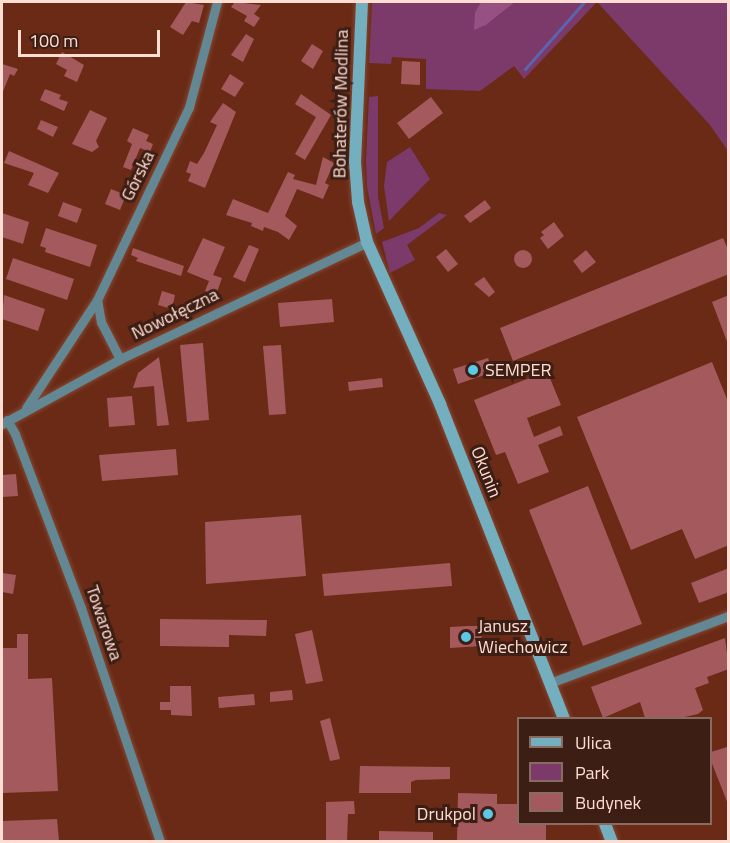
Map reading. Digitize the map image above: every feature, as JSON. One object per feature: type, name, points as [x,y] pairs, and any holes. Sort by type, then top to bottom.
[{"type":"main road","name":"Bohaterów Modlina","points":[[362,2],[356,162],[358,202],[367,243]]},
{"type":"main road","name":"Okunin","points":[[367,243],[440,404],[564,717]]},
{"type":"main road","points":[[605,825],[612,842]]},
{"type":"street","name":"Górska","points":[[26,408],[97,300],[189,107],[217,2]]},
{"type":"street","name":"Nowołęczna","points":[[4,422],[26,408],[120,359],[367,243]]},
{"type":"street","points":[[97,300],[101,321],[120,359]]},
{"type":"street","name":"Towarowa","points":[[4,422],[15,434],[81,608],[160,842]]},
{"type":"street","points":[[550,683],[729,616]]},
{"type":"green space","points":[[372,2],[481,2],[475,12],[486,25],[515,2],[597,2],[524,79],[514,66],[480,91],[426,89],[426,59],[392,57],[391,64],[369,63]]},
{"type":"green space","points":[[597,2],[728,2],[728,151],[710,125]]},
{"type":"green space","points":[[378,96],[378,197],[384,228],[376,234],[367,187],[366,160],[369,97]]},
{"type":"green space","points":[[410,147],[430,179],[389,221],[384,186],[387,162]]},
{"type":"green space","points":[[439,213],[447,215],[407,245],[415,260],[390,273],[382,242],[419,228]]},
{"type":"shaded area","points":[[481,2],[515,2],[486,25],[474,30],[475,12]]},
{"type":"building","points":[[186,2],[204,5],[199,23],[192,21],[183,35],[170,27]]},
{"type":"building","points":[[235,2],[261,5],[254,14],[260,18],[254,27],[244,21],[247,16],[231,7]]},
{"type":"building","points":[[246,34],[254,39],[243,62],[231,55]]},
{"type":"building","points":[[312,44],[323,51],[313,69],[301,61]]},
{"type":"building","points":[[62,52],[84,65],[77,82],[64,76],[67,70],[56,64]]},
{"type":"building","points":[[402,61],[420,62],[420,85],[401,84]]},
{"type":"building","points":[[2,64],[18,69],[14,76],[10,74],[2,94]]},
{"type":"building","points":[[230,74],[244,83],[235,97],[221,89]]},
{"type":"building","points":[[45,89],[61,95],[59,99],[68,102],[64,111],[40,100]]},
{"type":"building","points":[[301,94],[331,115],[305,160],[295,154],[316,117],[295,104]]},
{"type":"building","points":[[431,97],[443,113],[409,139],[397,123]]},
{"type":"building","points":[[223,103],[236,112],[205,188],[188,181],[191,174],[186,172],[190,161],[197,164],[204,153],[217,125],[210,122]]},
{"type":"building","points":[[90,110],[107,118],[96,141],[99,147],[92,152],[72,144]]},
{"type":"building","points":[[41,120],[58,127],[53,137],[37,129]]},
{"type":"building","points":[[133,128],[149,135],[146,141],[153,144],[150,152],[140,148],[131,170],[123,167],[132,144],[127,141]]},
{"type":"building","points":[[9,151],[59,173],[48,193],[28,185],[34,173],[4,163]]},
{"type":"building","points":[[323,157],[334,163],[325,183],[329,185],[323,199],[297,189],[285,216],[297,226],[289,240],[278,232],[264,227],[263,231],[251,226],[252,223],[226,215],[233,199],[268,213],[288,172],[295,175],[293,179],[316,185]]},
{"type":"building","points":[[111,189],[126,195],[120,210],[105,204]]},
{"type":"building","points":[[485,200],[491,208],[470,223],[464,216]]},
{"type":"building","points":[[63,202],[82,209],[77,223],[58,216]]},
{"type":"building","points":[[2,213],[29,222],[23,244],[2,237]]},
{"type":"building","points":[[554,222],[564,236],[548,249],[540,238],[544,235],[541,232]]},
{"type":"building","points":[[46,228],[97,245],[90,267],[45,252],[46,248],[40,246]]},
{"type":"building","points":[[203,238],[225,247],[213,275],[222,278],[216,295],[205,291],[209,281],[187,272]]},
{"type":"building","points":[[723,238],[729,252],[729,274],[513,361],[500,328]]},
{"type":"building","points":[[249,245],[259,249],[245,282],[233,277]]},
{"type":"building","points":[[133,248],[184,266],[181,276],[136,261],[138,258],[131,255]]},
{"type":"building","points":[[446,249],[458,264],[448,272],[436,257]]},
{"type":"building","points":[[523,250],[529,253],[532,259],[529,265],[523,268],[517,265],[514,259],[517,253]]},
{"type":"building","points":[[586,250],[596,262],[582,273],[573,261]]},
{"type":"building","points":[[13,258],[74,279],[67,300],[6,279]]},
{"type":"building","points":[[484,277],[495,292],[489,297],[474,284]]},
{"type":"building","points":[[162,291],[175,295],[172,309],[158,305]]},
{"type":"building","points":[[4,295],[45,309],[38,331],[2,319]]},
{"type":"building","points":[[729,295],[729,344],[728,344],[712,302]]},
{"type":"building","points":[[332,299],[334,322],[280,327],[278,303]]},
{"type":"building","points":[[203,343],[209,420],[187,422],[180,345]]},
{"type":"building","points":[[281,345],[286,414],[269,415],[263,346]]},
{"type":"building","points":[[159,357],[169,425],[157,426],[154,386],[133,388],[138,373]]},
{"type":"building","name":"SEMPER","points":[[488,358],[493,372],[458,384],[453,369]]},
{"type":"building","points":[[712,362],[729,404],[729,545],[695,559],[682,529],[631,550],[577,417]]},
{"type":"building","points":[[547,371],[561,405],[527,418],[534,437],[560,426],[563,435],[538,445],[549,472],[518,484],[505,452],[496,455],[474,400]]},
{"type":"building","points":[[382,378],[383,387],[349,391],[348,382]]},
{"type":"building","points":[[132,396],[135,425],[109,427],[107,398]]},
{"type":"building","points":[[176,449],[178,475],[102,481],[99,455]]},
{"type":"building","points":[[16,474],[18,496],[2,497],[2,475]]},
{"type":"building","points":[[588,486],[642,624],[583,646],[529,510]]},
{"type":"building","points":[[301,515],[306,576],[206,584],[205,522]]},
{"type":"building","points":[[450,563],[452,586],[324,596],[322,574]]},
{"type":"building","points":[[729,568],[729,592],[699,603],[691,583]]},
{"type":"building","points":[[2,573],[16,575],[13,594],[2,592]]},
{"type":"building","points":[[160,619],[267,620],[266,636],[229,635],[229,647],[160,646]]},
{"type":"building","name":"Janusz Wiechowicz","points":[[482,626],[481,646],[450,648],[450,627]]},
{"type":"building","points":[[312,630],[323,681],[306,684],[295,634]]},
{"type":"building","points":[[17,634],[28,634],[28,679],[52,678],[58,791],[2,793],[3,648],[17,648]]},
{"type":"building","points":[[725,638],[729,669],[707,677],[709,683],[695,688],[703,710],[698,714],[684,717],[645,717],[640,702],[603,717],[591,687]]},
{"type":"building","points":[[170,686],[191,686],[192,716],[171,715],[171,710],[160,710],[160,702],[170,702]]},
{"type":"building","points":[[292,690],[293,700],[270,702],[270,692]]},
{"type":"building","points":[[254,694],[255,705],[219,708],[218,697]]},
{"type":"building","points":[[330,718],[340,759],[330,761],[320,721]]},
{"type":"building","points":[[727,747],[729,751],[728,804],[712,764],[712,752]]},
{"type":"building","points":[[360,766],[450,767],[450,779],[416,780],[411,782],[411,793],[359,793]]},
{"type":"building","name":"Drukpol","points":[[458,793],[497,794],[497,804],[517,804],[517,825],[546,825],[546,842],[457,842]]},
{"type":"building","points":[[354,801],[355,814],[348,814],[347,842],[326,842],[326,802]]},
{"type":"building","points":[[57,819],[59,841],[2,842],[2,821]]},
{"type":"building","name":"Drukpol","points":[[379,831],[433,832],[433,842],[379,842]]},
{"type":"waterway","points":[[525,69],[584,2]]},
{"type":"place","name":"SEMPER","points":[[473,370]]},
{"type":"place","name":"Janusz Wiechowicz","points":[[466,637]]},
{"type":"place","name":"Drukpol","points":[[488,814]]}]
